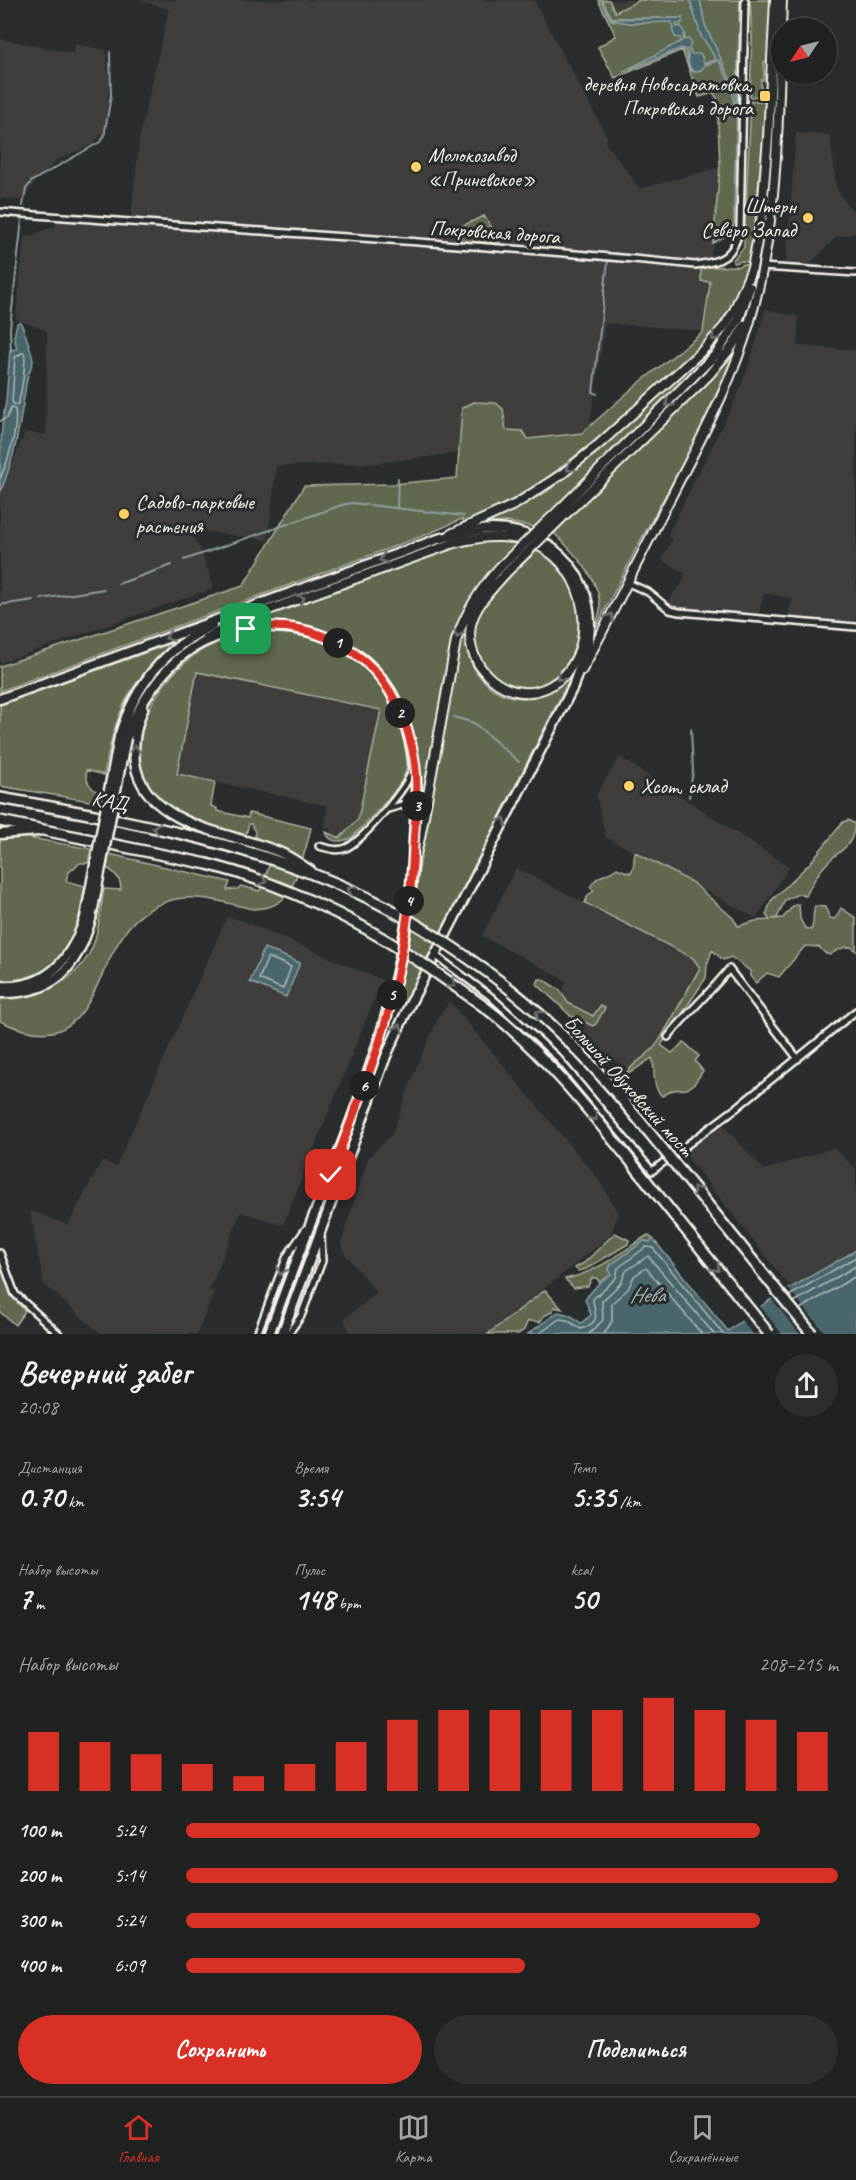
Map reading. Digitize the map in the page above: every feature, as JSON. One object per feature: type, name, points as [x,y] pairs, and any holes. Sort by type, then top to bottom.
[{"type":"highway","name":"КАД","points":[[0,798],[173,831],[213,842]]},
{"type":"highway","name":"КАД","points":[[0,821],[247,874],[327,908],[370,930],[414,957],[501,1020],[545,1061],[590,1112],[769,1334]]},
{"type":"highway","name":"Большой Обуховский мост","points":[[213,842],[314,873],[364,895],[464,955],[519,996],[566,1038],[612,1087],[812,1334]]},
{"type":"main road","points":[[414,860],[456,641],[474,600],[703,369],[726,341],[744,308],[752,278],[761,221],[768,149],[775,0]]},
{"type":"main road","points":[[282,1334],[386,1056],[435,955],[722,400],[752,314],[762,267],[772,190],[782,0]]},
{"type":"main road","points":[[0,699],[438,539],[496,514],[526,498],[553,481],[597,446],[715,338],[733,313],[752,268]]},
{"type":"main road","points":[[562,512],[709,375],[731,348],[752,314]]},
{"type":"main road","points":[[438,539],[482,529],[505,529],[537,537],[566,559],[580,580],[589,614],[588,640],[573,687]]},
{"type":"main road","points":[[123,738],[137,711],[167,670],[211,635],[238,621],[454,543],[485,537],[511,537],[546,550],[573,581],[582,609],[583,634],[574,661],[561,678],[543,689],[524,692],[501,686],[482,670],[474,655],[470,637],[474,617],[503,570]]},
{"type":"main road","points":[[0,993],[12,994],[39,988],[68,970],[79,954],[123,738],[125,717],[137,692],[157,665],[177,646],[209,627],[232,618],[244,609]]},
{"type":"main road","points":[[191,649],[226,633],[271,626],[302,630],[338,642],[363,659],[384,681],[398,706],[413,749],[417,802],[414,860],[396,980],[378,1047],[269,1334]]},
{"type":"main road","points":[[150,694],[139,718],[134,746],[135,766],[145,791],[155,802],[172,815],[282,852],[314,873]]},
{"type":"main road","points":[[0,834],[48,830]]},
{"type":"main road","points":[[0,986],[19,985],[48,975],[61,964],[71,950],[88,918]]},
{"type":"street","name":"Покровская дорога","points":[[0,212],[511,249],[695,265],[716,262],[733,250],[740,229],[746,0]]},
{"type":"street","points":[[762,267],[856,273]]},
{"type":"street","points":[[628,583],[648,592],[670,610],[679,612],[856,627]]},
{"type":"street","points":[[319,846],[340,850],[354,843],[386,810],[408,781],[414,763]]},
{"type":"street","points":[[386,810],[402,805],[412,811],[416,821]]},
{"type":"street","points":[[435,955],[490,996],[557,1057],[652,1171],[798,1059],[856,1011]]},
{"type":"street","points":[[668,1037],[682,1018],[695,1008],[729,969],[798,1059]]},
{"type":"street","points":[[257,1334],[287,1256],[311,1222]]},
{"type":"street","points":[[288,1334],[301,1316],[322,1261],[321,1234]]},
{"type":"street","points":[[0,1253],[15,1294],[59,1334]]},
{"type":"shaded area","points":[[139,0],[534,0],[608,139],[605,142],[640,189],[720,167],[717,99],[714,92],[699,97],[682,50],[615,78],[598,47],[616,36],[598,0],[685,0],[723,89],[729,157],[709,268],[703,331],[605,323],[588,436],[379,463],[276,466],[268,540],[189,529],[201,550],[214,588],[0,663],[0,496],[25,432],[46,435],[47,331],[16,319],[24,238],[56,226],[56,221],[130,225],[140,135],[169,9]]},
{"type":"shaded area","points":[[0,39],[73,53],[75,44],[106,50],[109,87],[105,130],[93,144],[57,160],[21,200],[0,198]]},
{"type":"shaded area","points":[[796,133],[830,135],[836,186],[840,195],[856,215],[856,233],[836,237],[807,267],[786,266]]},
{"type":"shaded area","points":[[766,309],[798,317],[798,346],[856,350],[856,622],[788,616],[793,599],[764,593],[758,616],[719,614],[719,608],[703,612],[672,608],[667,602],[683,582],[685,573],[662,560],[672,539],[667,536],[736,399]]},
{"type":"shaded area","points":[[197,672],[381,710],[358,819],[340,838],[331,835],[330,828],[324,827],[328,806],[177,774]]},
{"type":"shaded area","points":[[620,757],[789,867],[756,918],[606,837],[596,795]]},
{"type":"shaded area","points":[[516,868],[693,958],[706,978],[652,1058],[624,1077],[628,1068],[601,1052],[560,997],[567,981],[482,936]]},
{"type":"shaded area","points":[[227,917],[241,920],[382,980],[283,1225],[241,1212],[209,1290],[214,1292],[197,1334],[101,1334],[44,1284],[30,1212],[68,1225],[102,1161],[116,1167]]},
{"type":"shaded area","points":[[450,1002],[599,1180],[618,1213],[611,1235],[488,1334],[351,1334],[344,1319],[377,1293],[343,1251],[341,1243],[368,1158],[392,1134],[417,1066],[440,1014]]},
{"type":"shaded area","points":[[723,1125],[764,1170],[833,1148],[856,1169],[856,1250],[791,1288],[684,1153]]},
{"type":"green space","points":[[598,0],[601,0],[611,20],[630,23],[672,22],[683,41],[625,71],[685,48],[690,69],[694,72],[719,60],[732,88],[733,97],[735,93],[732,83],[705,25],[700,0],[742,0],[734,224],[731,233],[713,243],[720,167],[717,99],[714,93],[699,97],[682,50],[615,78],[598,47],[616,36]]},
{"type":"green space","points":[[602,0],[609,0],[615,12],[640,0],[690,0],[702,39],[705,40],[716,59],[704,64],[691,54],[680,26],[677,28],[676,24],[682,18],[612,18]]},
{"type":"green space","points":[[750,0],[770,0],[769,62],[764,62],[761,96],[750,97],[752,36]]},
{"type":"green space","points":[[751,101],[766,102],[755,224],[749,262],[734,263],[733,260],[744,247]]},
{"type":"green space","points":[[484,216],[500,243],[461,241],[460,227]]},
{"type":"green space","points":[[748,265],[748,269],[730,313],[720,326],[593,442],[547,478],[512,500],[468,521],[464,522],[462,519],[428,534],[0,691],[0,666],[243,586],[304,486],[393,484],[457,478],[462,408],[474,402],[496,403],[503,409],[506,430],[522,431],[528,439],[582,433],[634,387],[703,332],[710,282],[701,281],[701,270],[705,267]]},
{"type":"green space","points":[[717,341],[719,343],[676,392],[534,527],[507,522],[492,523],[491,521],[548,491],[593,454]]},
{"type":"green space","points":[[733,356],[696,440],[638,545],[596,628],[600,609],[596,587],[584,567],[554,533]]},
{"type":"green space","points":[[469,542],[518,542],[490,573],[464,611],[454,631],[422,798],[420,798],[416,747],[404,712],[369,660],[339,639],[302,625],[280,622],[249,624],[248,621]]},
{"type":"green space","points":[[538,550],[560,569],[570,586],[579,613],[579,630],[568,662],[558,674],[545,684],[530,688],[515,687],[498,679],[482,663],[478,655],[475,626],[480,612],[494,592]]},
{"type":"green space","points":[[464,629],[472,665],[492,688],[504,694],[517,698],[530,698],[543,694],[568,677],[570,678],[405,1003],[396,1001],[456,656]]},
{"type":"green space","points":[[269,631],[300,635],[329,644],[367,669],[378,681],[406,749],[407,763],[401,782],[351,838],[340,841],[330,839],[326,832],[340,838],[358,819],[381,710],[197,672],[177,774],[215,782],[211,806],[217,808],[217,811],[248,818],[249,813],[311,828],[293,885],[284,898],[277,903],[257,909],[195,898],[176,899],[156,906],[144,913],[129,927],[84,1009],[71,1024],[53,1032],[30,1032],[0,1021],[0,999],[26,997],[52,988],[74,973],[83,963],[95,937],[104,889],[121,890],[117,877],[107,868],[109,854],[230,882],[227,890],[241,886],[260,891],[276,846],[255,838],[251,824],[249,824],[245,837],[196,822],[173,812],[154,796],[142,776],[138,754],[141,731],[149,709],[162,687],[178,669],[196,654],[215,643],[228,638]]},
{"type":"green space","points":[[175,642],[158,657],[134,686],[113,734],[104,775],[86,770],[89,783],[98,792],[95,802],[0,786],[0,705]]},
{"type":"green space","points":[[848,820],[855,824],[849,844],[825,866],[806,896],[798,894],[785,900],[777,918],[772,919],[783,918],[793,906],[799,904],[800,919],[805,928],[811,930],[815,906],[825,907],[830,918],[835,919],[841,908],[856,918],[856,951],[851,947],[837,950],[830,955],[819,947],[805,946],[779,977],[767,973],[756,983],[750,976],[750,971],[731,957],[723,960],[712,950],[706,978],[661,1045],[672,1053],[684,1042],[699,1056],[695,1061],[703,1071],[694,1084],[687,1089],[673,1090],[662,1096],[656,1088],[652,1058],[624,1077],[655,1046],[700,968],[693,958],[585,903],[588,895],[594,891],[590,887],[593,883],[599,877],[617,868],[630,873],[633,869],[635,852],[693,883],[733,918],[738,926],[770,920],[766,915],[771,901],[809,864],[843,822]]},
{"type":"green space","points":[[19,836],[91,849],[88,863],[80,863],[68,873],[66,881],[85,886],[77,925],[68,948],[53,964],[33,975],[0,980],[0,837]]},
{"type":"green space","points":[[539,979],[560,990],[568,1003],[593,1016],[600,1006],[605,1008],[596,1024],[593,1026],[571,1016],[537,984]]},
{"type":"green space","points":[[615,1233],[629,1240],[628,1244],[586,1269],[578,1271],[575,1268],[584,1263]]},
{"type":"green space","points":[[648,1235],[653,1239],[650,1242],[644,1241],[611,1265],[609,1270],[612,1274],[600,1282],[592,1278],[588,1286],[574,1288],[565,1279],[598,1267]]},
{"type":"green space","points":[[0,1260],[10,1293],[25,1311],[15,1325],[0,1312]]},
{"type":"green space","points":[[545,1290],[562,1309],[554,1307],[553,1311],[544,1316],[540,1322],[528,1321],[524,1330],[518,1334],[488,1334]]},
{"type":"water","points":[[601,0],[612,19],[682,18],[682,23],[676,24],[677,27],[681,26],[685,34],[684,40],[688,39],[691,42],[689,48],[691,54],[701,54],[704,64],[716,59],[702,39],[690,0],[700,0],[705,25],[735,93],[735,117],[732,88],[719,60],[694,72],[689,65],[688,50],[681,48],[623,72],[682,41],[675,37],[672,22],[630,23],[611,20]]},
{"type":"water","points":[[20,322],[33,361],[27,379],[14,450],[0,493],[1,435],[10,350],[17,349],[14,337],[17,323]]},
{"type":"water","points":[[264,948],[300,963],[286,997],[250,982]]},
{"type":"water","name":"Нева","points":[[653,1239],[728,1331],[770,1300],[856,1250],[856,1334],[528,1334],[558,1312],[570,1315],[581,1323],[591,1315],[585,1299],[600,1282],[612,1274],[609,1270],[611,1265],[644,1241],[650,1242]]},
{"type":"pier","points":[[787,1287],[826,1334],[800,1334],[770,1297]]},
{"type":"pier","points":[[759,1305],[782,1334],[753,1334],[740,1319]]},
{"type":"waterway","points":[[734,213],[740,0]]},
{"type":"waterway","points":[[23,206],[26,189],[32,181],[100,142],[104,137],[111,95],[110,52]]},
{"type":"waterway","points":[[11,351],[10,328],[22,219]]},
{"type":"waterway","points":[[597,394],[593,392],[608,260]]},
{"type":"waterway","points":[[397,508],[398,478]]},
{"type":"waterway","points":[[184,560],[352,503],[464,516]]},
{"type":"waterway","points":[[118,584],[172,565]]},
{"type":"waterway","points":[[41,599],[104,589]]},
{"type":"waterway","points":[[0,605],[34,600]]},
{"type":"waterway","points":[[454,717],[474,723],[519,762]]},
{"type":"waterway","points":[[689,797],[693,771],[691,729]]},
{"type":"place","name":"деревня Новосаратовка, Покровская дорога","points":[[765,96]]},
{"type":"place","name":"Молокозавод «Приневское»","points":[[416,167]]},
{"type":"place","name":"Штерн Северо Запад","points":[[808,218]]},
{"type":"place","name":"Садово-парковые растения","points":[[124,514]]},
{"type":"place","name":"Xсom, склад","points":[[629,786]]},
{"type":"route","points":[[246,629],[278,626],[312,632],[329,638],[357,654],[375,670],[389,689],[413,749],[417,802],[414,860],[396,980],[378,1047],[331,1175]]}]
